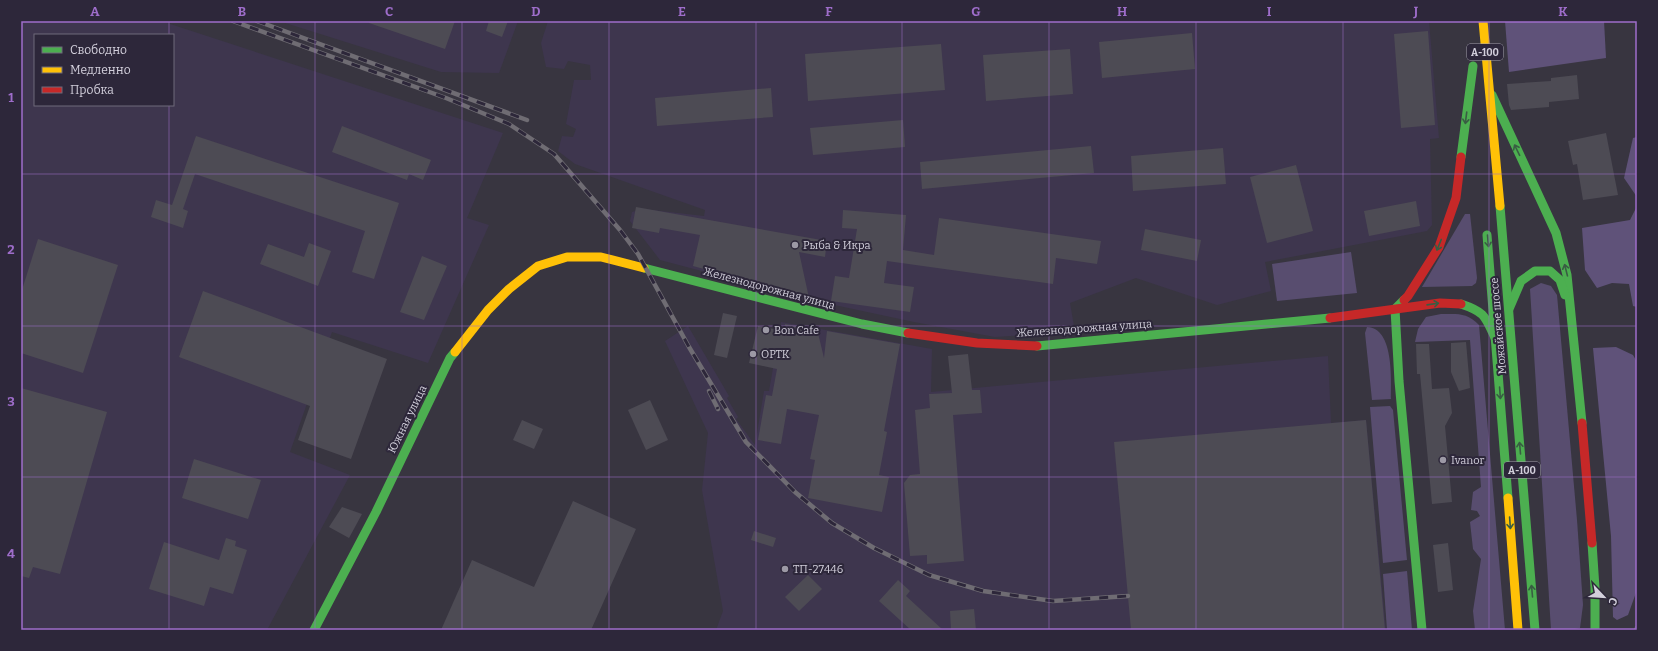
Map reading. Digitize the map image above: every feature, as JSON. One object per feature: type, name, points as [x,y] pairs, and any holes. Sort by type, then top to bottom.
[{"type":"street","name":"Можайское шоссе","points":[[1482,21],[1509,309],[1535,630]]},
{"type":"street","name":"А-100","points":[[1395,309],[1408,296],[1439,247],[1456,198],[1473,62],[1477,113]]},
{"type":"street","points":[[1488,84],[1508,133],[1556,233],[1567,274],[1590,505],[1595,588],[1595,630]]},
{"type":"street","name":"Можайское шоссе","points":[[1486,223],[1518,630]]},
{"type":"street","name":"Железнодорожная улица","points":[[567,257],[601,257],[862,324],[919,335],[1004,346],[1032,346],[1357,315],[1440,303],[1458,304],[1475,309],[1485,316],[1496,341]]},
{"type":"street","name":"Южная улица","points":[[314,630],[376,512],[450,358],[488,310],[509,289],[538,266],[567,257]]},
{"type":"street","points":[[1509,309],[1521,282],[1535,270],[1550,271],[1560,280],[1570,308]]},
{"type":"street","points":[[1395,309],[1399,381],[1422,630]]},
{"type":"shaded area","points":[[21,21],[161,21],[503,133],[467,218],[489,225],[428,363],[332,332],[290,452],[350,475],[267,630],[21,630]]},
{"type":"shaded area","points":[[279,21],[518,21],[499,73],[441,72]]},
{"type":"shaded area","points":[[548,21],[1429,21],[1439,138],[1430,139],[1432,225],[1427,231],[1265,262],[1271,291],[1217,305],[1136,278],[1070,303],[1075,332],[995,337],[914,322],[811,300],[660,260],[630,221],[632,212],[643,209],[704,216],[705,210],[575,164],[558,151],[562,136],[573,137],[576,129],[566,124],[574,80],[591,80],[590,65],[568,61],[564,69],[546,67],[541,43]]},
{"type":"shaded area","points":[[1505,21],[1604,21],[1606,58],[1509,72]]},
{"type":"shaded area","points":[[1637,137],[1637,197],[1624,178],[1633,138]]},
{"type":"shaded area","points":[[1637,206],[1637,307],[1633,306],[1629,284],[1612,283],[1597,288],[1585,270],[1582,228],[1630,220]]},
{"type":"shaded area","points":[[1465,214],[1470,214],[1477,278],[1476,283],[1472,286],[1422,287]]},
{"type":"shaded area","points":[[1351,252],[1357,293],[1277,301],[1272,264]]},
{"type":"shaded area","points":[[1541,283],[1551,286],[1557,295],[1577,520],[1583,605],[1580,628],[1570,630],[1551,630],[1530,289]]},
{"type":"shaded area","points":[[1441,314],[1457,314],[1466,316],[1479,325],[1505,630],[1475,630],[1473,611],[1481,559],[1473,549],[1470,522],[1480,516],[1477,511],[1471,510],[1473,492],[1481,487],[1470,340],[1415,342],[1418,329],[1426,317]]},
{"type":"shaded area","points":[[781,322],[932,349],[931,392],[1328,356],[1331,423],[1366,420],[1386,630],[716,630],[723,611],[702,490],[708,433],[665,341],[688,326],[729,396],[727,398],[738,417],[736,419],[755,445],[764,391],[769,391]]},
{"type":"shaded area","points":[[1367,327],[1376,330],[1382,336],[1386,345],[1391,368],[1391,399],[1372,400],[1365,333]]},
{"type":"shaded area","points":[[1616,347],[1633,355],[1637,362],[1637,590],[1628,615],[1617,620],[1613,617],[1611,536],[1593,348]]},
{"type":"shaded area","points":[[1390,406],[1393,410],[1407,560],[1383,563],[1370,407]]},
{"type":"shaded area","points":[[1407,571],[1412,630],[1387,630],[1383,574]]},
{"type":"building","points":[[369,21],[455,21],[445,49],[369,23]]},
{"type":"building","points":[[489,21],[508,21],[502,37],[486,31]]},
{"type":"building","points":[[1428,31],[1435,125],[1401,128],[1394,34]]},
{"type":"building","points":[[1192,33],[1195,69],[1102,78],[1099,42]]},
{"type":"building","points":[[941,44],[945,90],[808,101],[805,54]]},
{"type":"building","points":[[1070,49],[1073,94],[986,101],[983,55]]},
{"type":"building","points":[[1577,75],[1579,99],[1549,102],[1549,107],[1511,110],[1509,105],[1507,84],[1551,81],[1551,78]]},
{"type":"building","points":[[771,88],[773,117],[657,126],[655,98]]},
{"type":"building","points":[[903,120],[905,147],[813,155],[810,128]]},
{"type":"building","points":[[342,126],[431,160],[423,180],[409,174],[407,180],[332,152]]},
{"type":"building","points":[[1606,133],[1618,195],[1583,200],[1577,164],[1573,165],[1568,141]]},
{"type":"building","points":[[196,136],[399,203],[374,279],[352,272],[365,231],[195,174],[183,209],[188,211],[183,228],[151,217],[156,200],[172,205]]},
{"type":"building","points":[[1091,146],[1094,173],[922,189],[920,162]]},
{"type":"building","points":[[1223,148],[1226,184],[1133,191],[1131,156]]},
{"type":"building","points":[[1296,165],[1313,231],[1267,243],[1250,177]]},
{"type":"building","points":[[1416,201],[1420,226],[1369,236],[1364,211]]},
{"type":"building","points":[[636,207],[827,241],[825,257],[799,252],[809,298],[693,266],[700,235],[660,228],[659,233],[632,228]]},
{"type":"building","points":[[843,210],[906,215],[903,250],[934,255],[939,218],[1101,241],[1097,264],[1056,258],[1053,284],[887,261],[884,283],[914,287],[910,312],[831,301],[835,276],[849,278],[857,229],[842,228]]},
{"type":"building","points":[[1145,229],[1201,240],[1197,261],[1141,250]]},
{"type":"building","points":[[38,239],[118,265],[83,373],[21,353],[21,293]]},
{"type":"building","points":[[309,243],[331,251],[318,286],[260,264],[268,244],[304,257]]},
{"type":"building","points":[[422,256],[447,266],[424,320],[400,312]]},
{"type":"building","points":[[203,291],[387,359],[351,459],[298,440],[310,406],[179,357]]},
{"type":"building","points":[[723,313],[737,316],[727,358],[714,355]]},
{"type":"building","points":[[785,324],[817,329],[824,358],[827,331],[900,344],[884,431],[887,432],[879,475],[889,477],[882,512],[808,498],[815,460],[810,459],[819,415],[787,409],[781,444],[758,440],[766,395],[772,396],[777,369],[749,363],[758,326],[784,331]]},
{"type":"building","points":[[1466,342],[1470,388],[1459,391],[1451,372],[1451,343]]},
{"type":"building","points":[[1416,344],[1429,344],[1432,389],[1449,388],[1452,413],[1445,426],[1452,502],[1432,504],[1420,374],[1417,374]]},
{"type":"building","points":[[968,354],[972,390],[980,390],[982,413],[953,415],[964,561],[927,564],[927,555],[910,556],[904,483],[910,475],[920,474],[915,410],[930,408],[929,394],[952,393],[948,356]]},
{"type":"building","points":[[21,388],[107,412],[60,574],[33,567],[29,578],[21,576]]},
{"type":"building","points":[[650,400],[668,440],[646,450],[628,410]]},
{"type":"building","points":[[522,420],[543,429],[534,449],[513,440]]},
{"type":"building","points":[[1366,420],[1385,630],[1131,630],[1114,442]]},
{"type":"building","points":[[194,459],[261,480],[248,519],[182,498]]},
{"type":"building","points":[[573,501],[636,529],[591,630],[441,630],[472,560],[534,587]]},
{"type":"building","points":[[342,507],[362,514],[349,538],[329,527]]},
{"type":"building","points":[[754,531],[776,538],[773,547],[751,540]]},
{"type":"building","points":[[226,538],[236,541],[235,546],[247,550],[233,594],[210,587],[204,606],[149,589],[164,542],[219,560]]},
{"type":"building","points":[[1448,543],[1453,590],[1438,592],[1433,545]]},
{"type":"building","points":[[808,575],[822,589],[799,611],[785,597]]},
{"type":"building","points":[[898,580],[910,591],[906,596],[943,630],[911,630],[879,601]]},
{"type":"building","points":[[974,609],[976,630],[951,630],[950,611]]},
{"type":"railway","points":[[233,21],[446,98],[509,124],[554,154],[620,230],[638,254],[689,347],[746,442],[795,492],[832,523],[874,548],[929,575],[983,591],[1053,601],[1128,596]]},
{"type":"railway","points":[[257,21],[527,120]]},
{"type":"railway","points":[[709,391],[718,409]]},
{"type":"traffic: fast","points":[[1461,157],[1473,66]]},
{"type":"traffic: fast","points":[[1492,95],[1556,233],[1567,275],[1582,423]]},
{"type":"traffic: fast","points":[[1500,206],[1535,630]]},
{"type":"traffic: fast","points":[[1487,235],[1508,498]]},
{"type":"traffic: fast","points":[[644,268],[862,324],[908,333]]},
{"type":"traffic: fast","points":[[1509,309],[1521,281],[1535,271],[1550,271],[1560,280],[1565,295]]},
{"type":"traffic: fast","points":[[1404,300],[1395,309],[1399,381],[1422,630]]},
{"type":"traffic: fast","points":[[1461,304],[1480,312],[1489,325],[1495,338]]},
{"type":"traffic: fast","points":[[1037,346],[1330,318]]},
{"type":"traffic: fast","points":[[314,630],[376,512],[450,358],[455,352]]},
{"type":"traffic: fast","points":[[1592,543],[1595,588],[1595,630]]},
{"type":"traffic: slow","points":[[1483,21],[1500,206]]},
{"type":"traffic: slow","points":[[455,352],[488,310],[509,289],[538,266],[567,257],[601,257],[644,268]]},
{"type":"traffic: slow","points":[[1508,498],[1518,630]]},
{"type":"traffic: jam","points":[[1404,300],[1439,247],[1456,198],[1461,157]]},
{"type":"traffic: jam","points":[[1330,318],[1440,303],[1461,304]]},
{"type":"traffic: jam","points":[[908,333],[977,343],[1037,346]]},
{"type":"traffic: jam","points":[[1582,423],[1592,543]]},
{"type":"place","name":"Рыба & Икра","points":[[795,245]]},
{"type":"place","name":"Bon Cafe","points":[[766,330]]},
{"type":"place","name":"ОРТК","points":[[753,354]]},
{"type":"place","name":"Ivanor","points":[[1443,460]]},
{"type":"place","name":"ТП-27446","points":[[785,569]]}]
